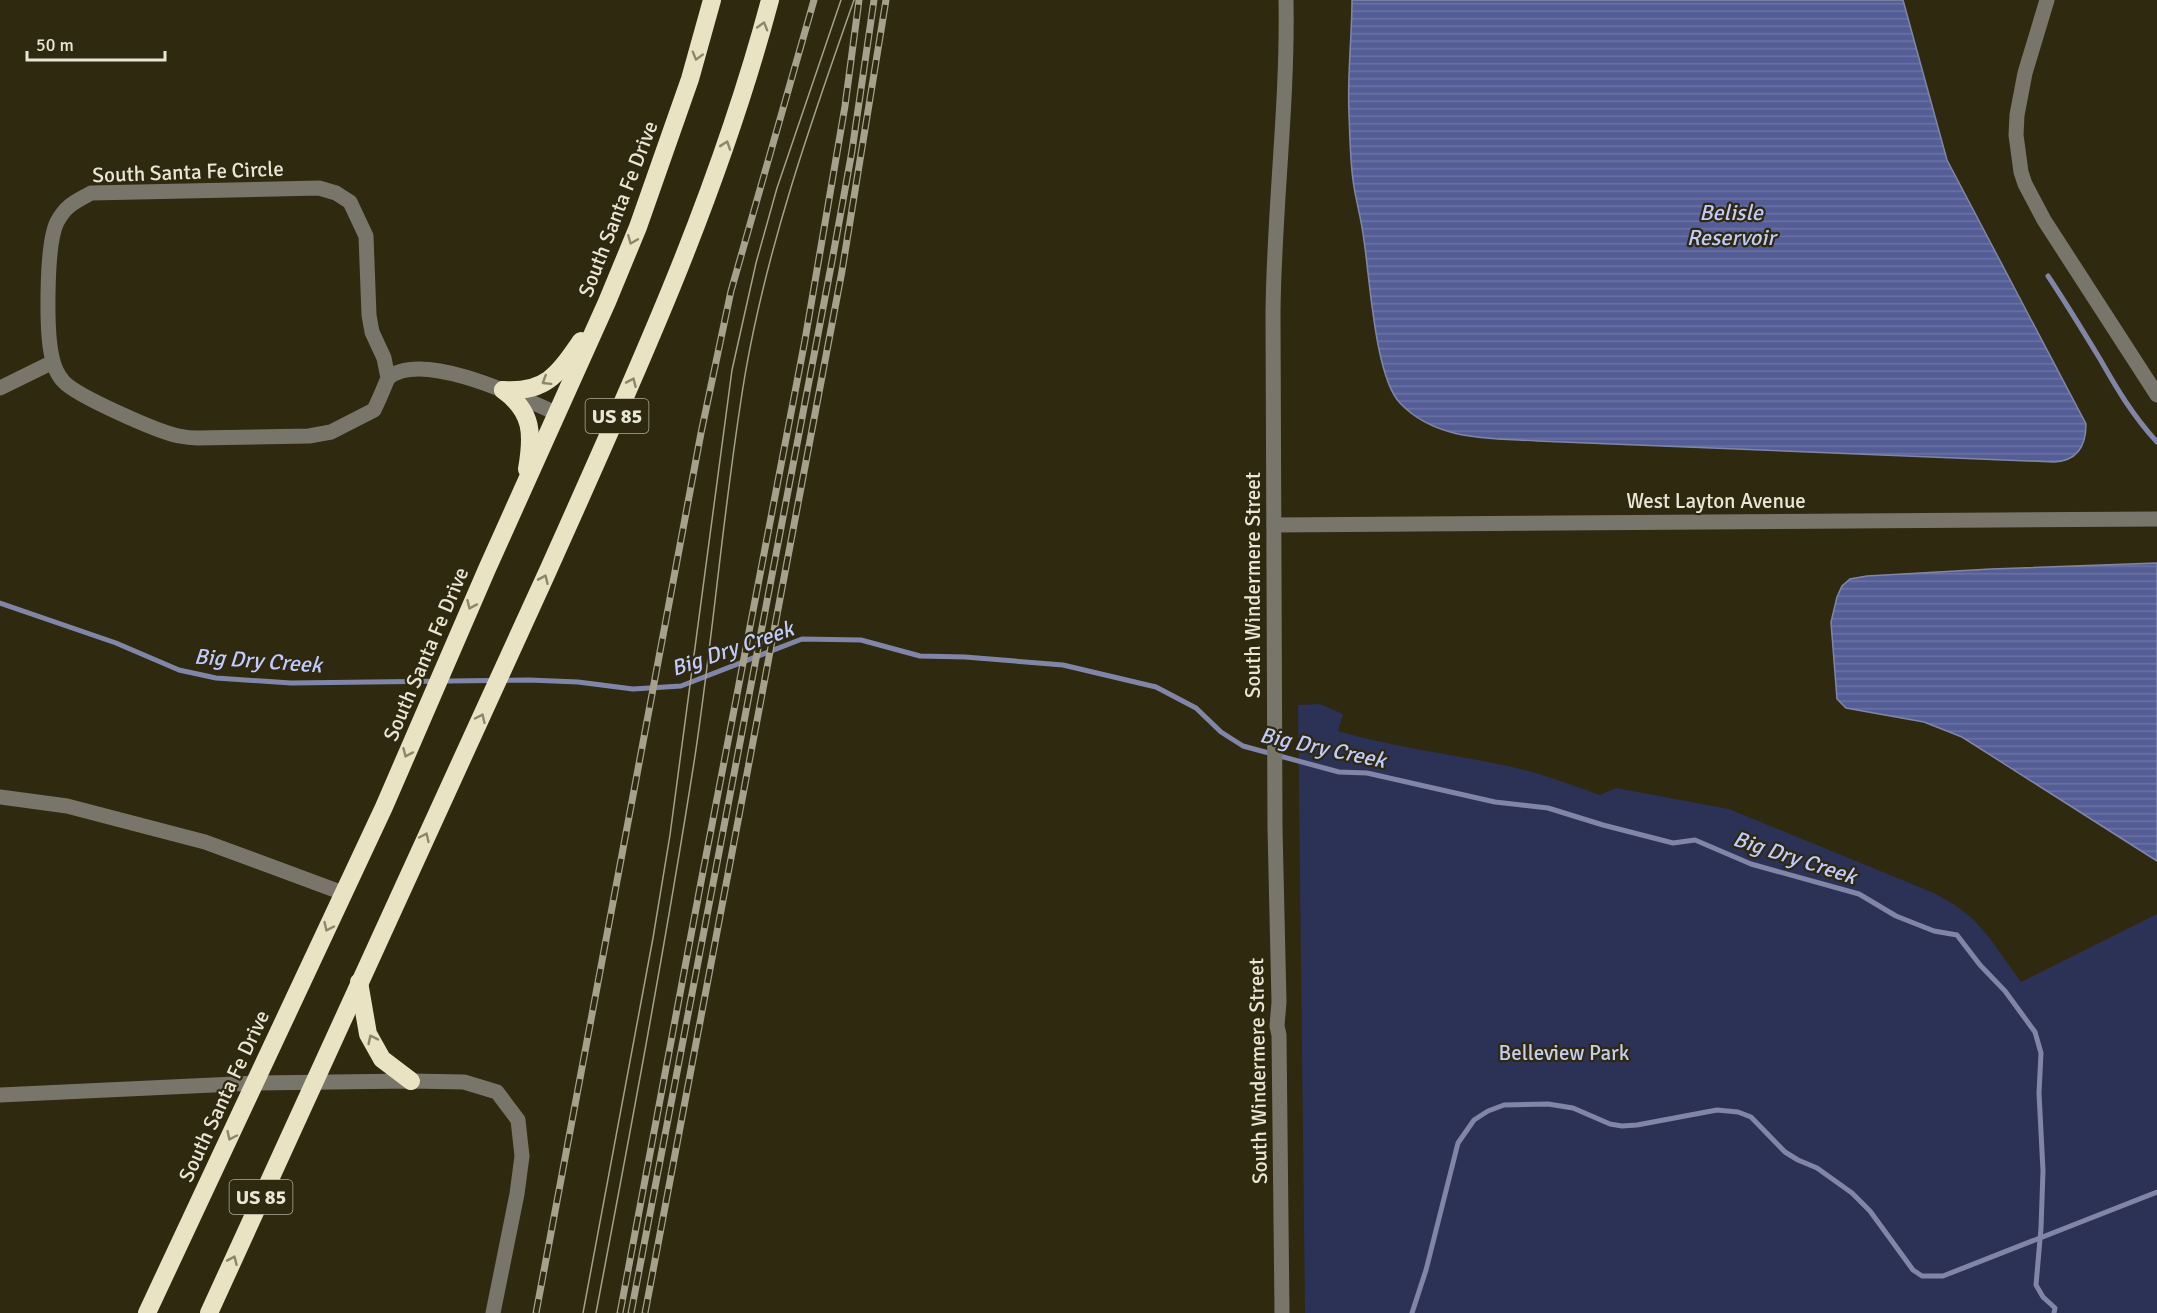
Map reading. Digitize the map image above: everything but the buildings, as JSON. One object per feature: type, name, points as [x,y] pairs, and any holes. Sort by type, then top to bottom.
[{"type":"highway","name":"South Santa Fe Drive","points":[[147,1308],[256,1083],[384,807],[607,302],[638,227],[682,102],[712,0]]},
{"type":"highway","name":"US 85","points":[[209,1313],[520,633],[653,335],[700,220],[735,117],[770,0]]},
{"type":"highway","points":[[503,390],[516,391],[535,388],[551,379],[564,365],[607,302]]},
{"type":"highway","points":[[503,390],[522,407],[530,430],[522,494]]},
{"type":"highway","points":[[359,982],[368,1034],[382,1059],[411,1081]]},
{"type":"street","name":"South Windermere Street","points":[[1282,1313],[1275,828],[1273,278],[1285,90],[1286,0]]},
{"type":"street","points":[[2047,0],[2025,73],[2017,115],[2016,135],[2021,172],[2044,220],[2157,395]]},
{"type":"street","name":"South Santa Fe Circle","points":[[319,188],[336,193],[350,202],[366,236],[369,315],[372,332],[384,358],[388,378],[374,410],[331,432],[309,436],[197,438],[178,436],[72,389],[62,380],[53,362],[48,286],[51,247],[56,224],[67,205],[91,193],[319,188]]},
{"type":"street","points":[[0,388],[53,362]]},
{"type":"street","points":[[388,378],[393,374],[408,370],[427,369],[459,375],[503,390],[558,414]]},
{"type":"street","name":"West Layton Avenue","points":[[1274,525],[2157,519]]},
{"type":"street","points":[[0,797],[68,806],[184,837],[279,868],[343,893]]},
{"type":"street","points":[[0,1095],[256,1083],[411,1081],[464,1082],[497,1092],[518,1120],[522,1156],[517,1194],[493,1313]]},
{"type":"green space","name":"Belleview Park","points":[[1320,704],[1343,714],[1338,731],[1361,737],[1525,770],[1600,795],[1616,788],[1729,809],[1934,893],[1955,905],[1973,919],[1989,937],[2021,982],[2157,914],[2157,1313],[1305,1313],[1298,705]]},
{"type":"water","name":"Belisle Reservoir","points":[[1352,0],[1903,0],[1947,160],[2086,424],[2086,432],[2079,451],[2069,459],[2054,462],[1482,438],[1430,425],[1400,403],[1392,390],[1379,350],[1351,160],[1349,86]]},
{"type":"water","points":[[2157,563],[2157,861],[1962,737],[1924,722],[1846,708],[1837,699],[1831,622],[1837,597],[1842,586],[1850,579],[1991,569]]},
{"type":"waterway","points":[[2048,276],[2126,402],[2157,442]]},
{"type":"waterway","name":"Big Dry Creek","points":[[0,603],[116,643],[179,670],[216,678],[291,683],[529,680],[578,682],[633,689],[681,686],[802,639],[861,640],[920,656],[965,657],[1063,665],[1156,687],[1196,708],[1221,732],[1243,746],[1339,772],[1367,773],[1495,802],[1548,808],[1673,843],[1695,840],[1751,864],[1859,894],[1896,916],[1934,931],[1957,935],[1980,965],[2005,991],[2035,1032],[2041,1053],[2039,1093],[2043,1171],[2036,1285],[2043,1297],[2055,1308],[2054,1313]]},
{"type":"waterway","points":[[1412,1313],[1426,1270],[1458,1143],[1474,1120],[1504,1105],[1548,1104],[1573,1108],[1610,1124],[1622,1126],[1717,1110],[1738,1112],[1751,1117],[1785,1152],[1817,1168],[1852,1193],[1870,1211],[1913,1270],[1922,1276],[1943,1276],[2157,1192]]},
{"type":"tram line","points":[[583,1313],[670,835],[732,370],[756,263],[777,188],[841,0]]},
{"type":"tram line","points":[[596,1313],[684,826],[702,708],[738,422],[754,327],[792,185],[854,0]]},
{"type":"railway","points":[[536,1313],[701,433],[731,291],[814,0]]},
{"type":"railway","points":[[620,1313],[805,340],[845,106],[859,0]]},
{"type":"railway","points":[[631,1313],[832,261],[852,151],[874,0]]},
{"type":"railway","points":[[645,1313],[842,271],[886,0]]}]
